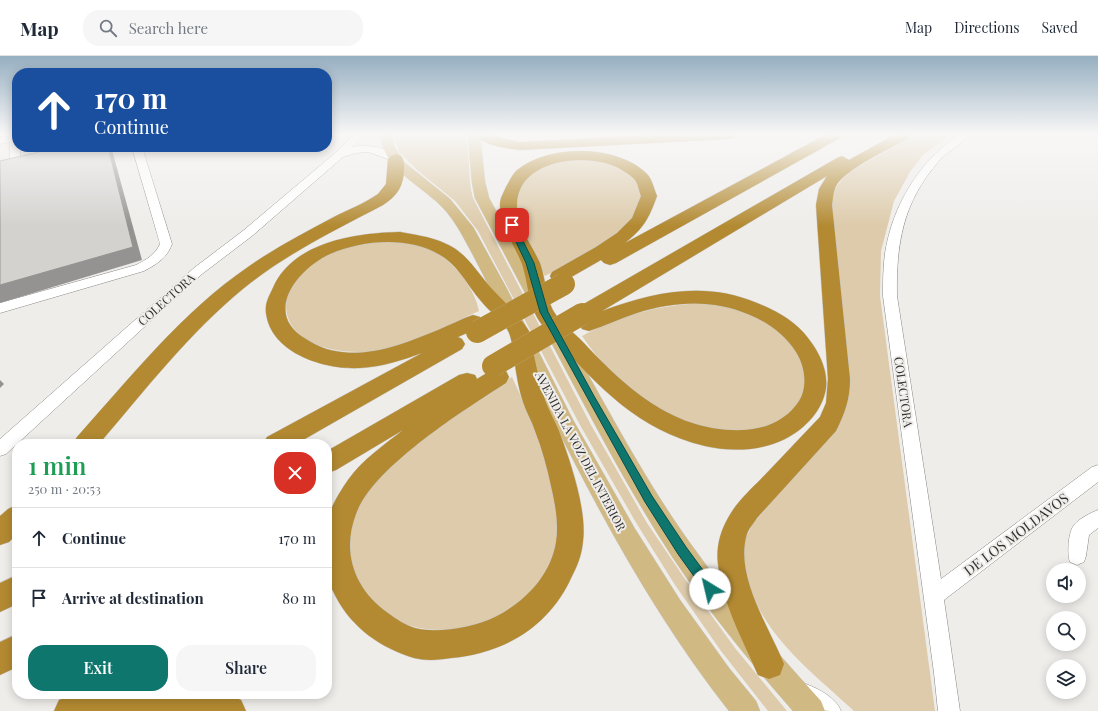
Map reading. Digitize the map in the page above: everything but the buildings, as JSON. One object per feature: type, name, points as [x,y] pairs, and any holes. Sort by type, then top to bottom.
[{"type":"highway","points":[[90,439],[196,321],[238,284],[289,249],[377,202],[390,192],[396,180],[395,166]]},
{"type":"highway","points":[[534,166],[518,178],[510,195],[509,215],[515,234],[530,263],[531,322],[532,395],[547,432],[565,495],[570,527],[570,541],[561,572],[540,602],[512,625],[476,640],[456,644],[414,642],[381,628],[355,604],[346,590],[340,574],[336,544],[341,517],[348,501],[357,487],[384,460],[418,431],[457,403],[495,372],[531,322],[561,280],[625,234],[639,220],[646,208],[650,192],[646,182],[637,172],[626,166]]},
{"type":"highway","points":[[561,280],[777,166]]},
{"type":"highway","points":[[586,319],[838,166]]},
{"type":"highway","points":[[776,672],[742,604],[734,580],[731,546],[739,522],[748,510],[828,424],[838,402],[838,379],[824,205],[827,189],[830,183],[840,172],[851,166]]},
{"type":"highway","points":[[586,319],[531,322],[475,327],[393,355],[357,360],[324,357],[310,352],[289,339],[278,323],[276,304],[284,283],[292,273],[316,254],[332,247],[360,239],[384,236],[400,236],[425,240],[447,250],[456,257],[479,287],[531,322],[617,390],[658,419],[684,432],[731,441],[762,437],[777,433],[788,426],[798,418],[812,399],[815,379],[814,369],[805,349],[797,339],[778,322],[761,311],[742,304],[716,297],[700,296],[671,298],[586,319]]},
{"type":"highway","points":[[284,439],[475,327]]},
{"type":"highway","points":[[332,460],[495,372]]},
{"type":"highway","points":[[0,533],[12,522]]},
{"type":"highway","points":[[0,598],[12,592]]},
{"type":"highway","points":[[0,660],[12,652]]},
{"type":"highway","points":[[70,711],[124,701],[151,699],[177,700],[204,704],[230,711]]},
{"type":"main road","name":"AVENIDA LA VOZ DEL INTERIOR","points":[[403,166],[447,204],[469,233],[617,447],[665,526],[706,584],[776,672],[811,711]]},
{"type":"main road","name":"AVENIDA LA VOZ DEL INTERIOR","points":[[477,166],[477,183],[482,198],[590,470],[641,559],[690,636],[746,711]]},
{"type":"street","points":[[0,308],[140,268],[151,263],[164,251],[166,244],[143,166]]},
{"type":"street","name":"COLECTORA","points":[[0,449],[198,271],[248,233],[327,166]]},
{"type":"street","name":"COLECTORA","points":[[929,166],[913,186],[905,201],[899,218],[891,254],[890,296],[945,673],[949,711]]},
{"type":"street","name":"DE LOS MOLDAVOS","points":[[934,596],[1098,472]]},
{"type":"street","points":[[1077,556],[1080,531],[1098,518]]},
{"type":"street","points":[[776,672],[830,711]]},
{"type":"street","name":"COLECTORA","points":[[945,673],[956,711]]},
{"type":"shaded area","points":[[413,166],[469,166],[473,198],[591,425],[647,523],[735,648],[787,711],[768,711],[721,651],[675,585],[635,521],[580,425],[478,231],[455,201]]},
{"type":"shaded area","points":[[547,166],[613,166],[635,178],[643,196],[639,207],[630,220],[609,239],[596,248],[545,276],[522,231],[516,211],[518,192],[522,184],[543,167]]},
{"type":"shaded area","points":[[860,166],[915,166],[894,201],[881,251],[880,296],[935,711],[854,711],[805,666],[775,634],[763,616],[753,596],[741,557],[742,549],[752,525],[829,434],[829,207],[834,190],[847,173]]},
{"type":"shaded area","points":[[392,241],[408,242],[419,245],[442,256],[466,281],[472,291],[479,311],[415,340],[401,345],[374,351],[348,352],[334,350],[307,340],[296,332],[289,321],[286,302],[291,288],[302,272],[311,264],[332,253],[368,243]]},
{"type":"shaded area","points":[[709,303],[736,308],[750,313],[764,321],[778,331],[790,343],[800,357],[805,371],[805,387],[799,402],[781,419],[759,428],[739,432],[718,431],[698,427],[651,404],[626,387],[604,365],[582,336],[597,328],[643,312],[675,305]]},
{"type":"shaded area","points":[[512,377],[535,431],[552,488],[558,534],[557,543],[551,561],[536,586],[507,613],[466,627],[444,630],[433,630],[410,626],[400,622],[383,611],[369,598],[359,583],[353,566],[350,549],[351,531],[356,513],[369,489],[389,468],[457,413]]},
{"type":"route","points":[[512,225],[530,263],[544,312],[617,447],[665,526],[710,589]]}]
